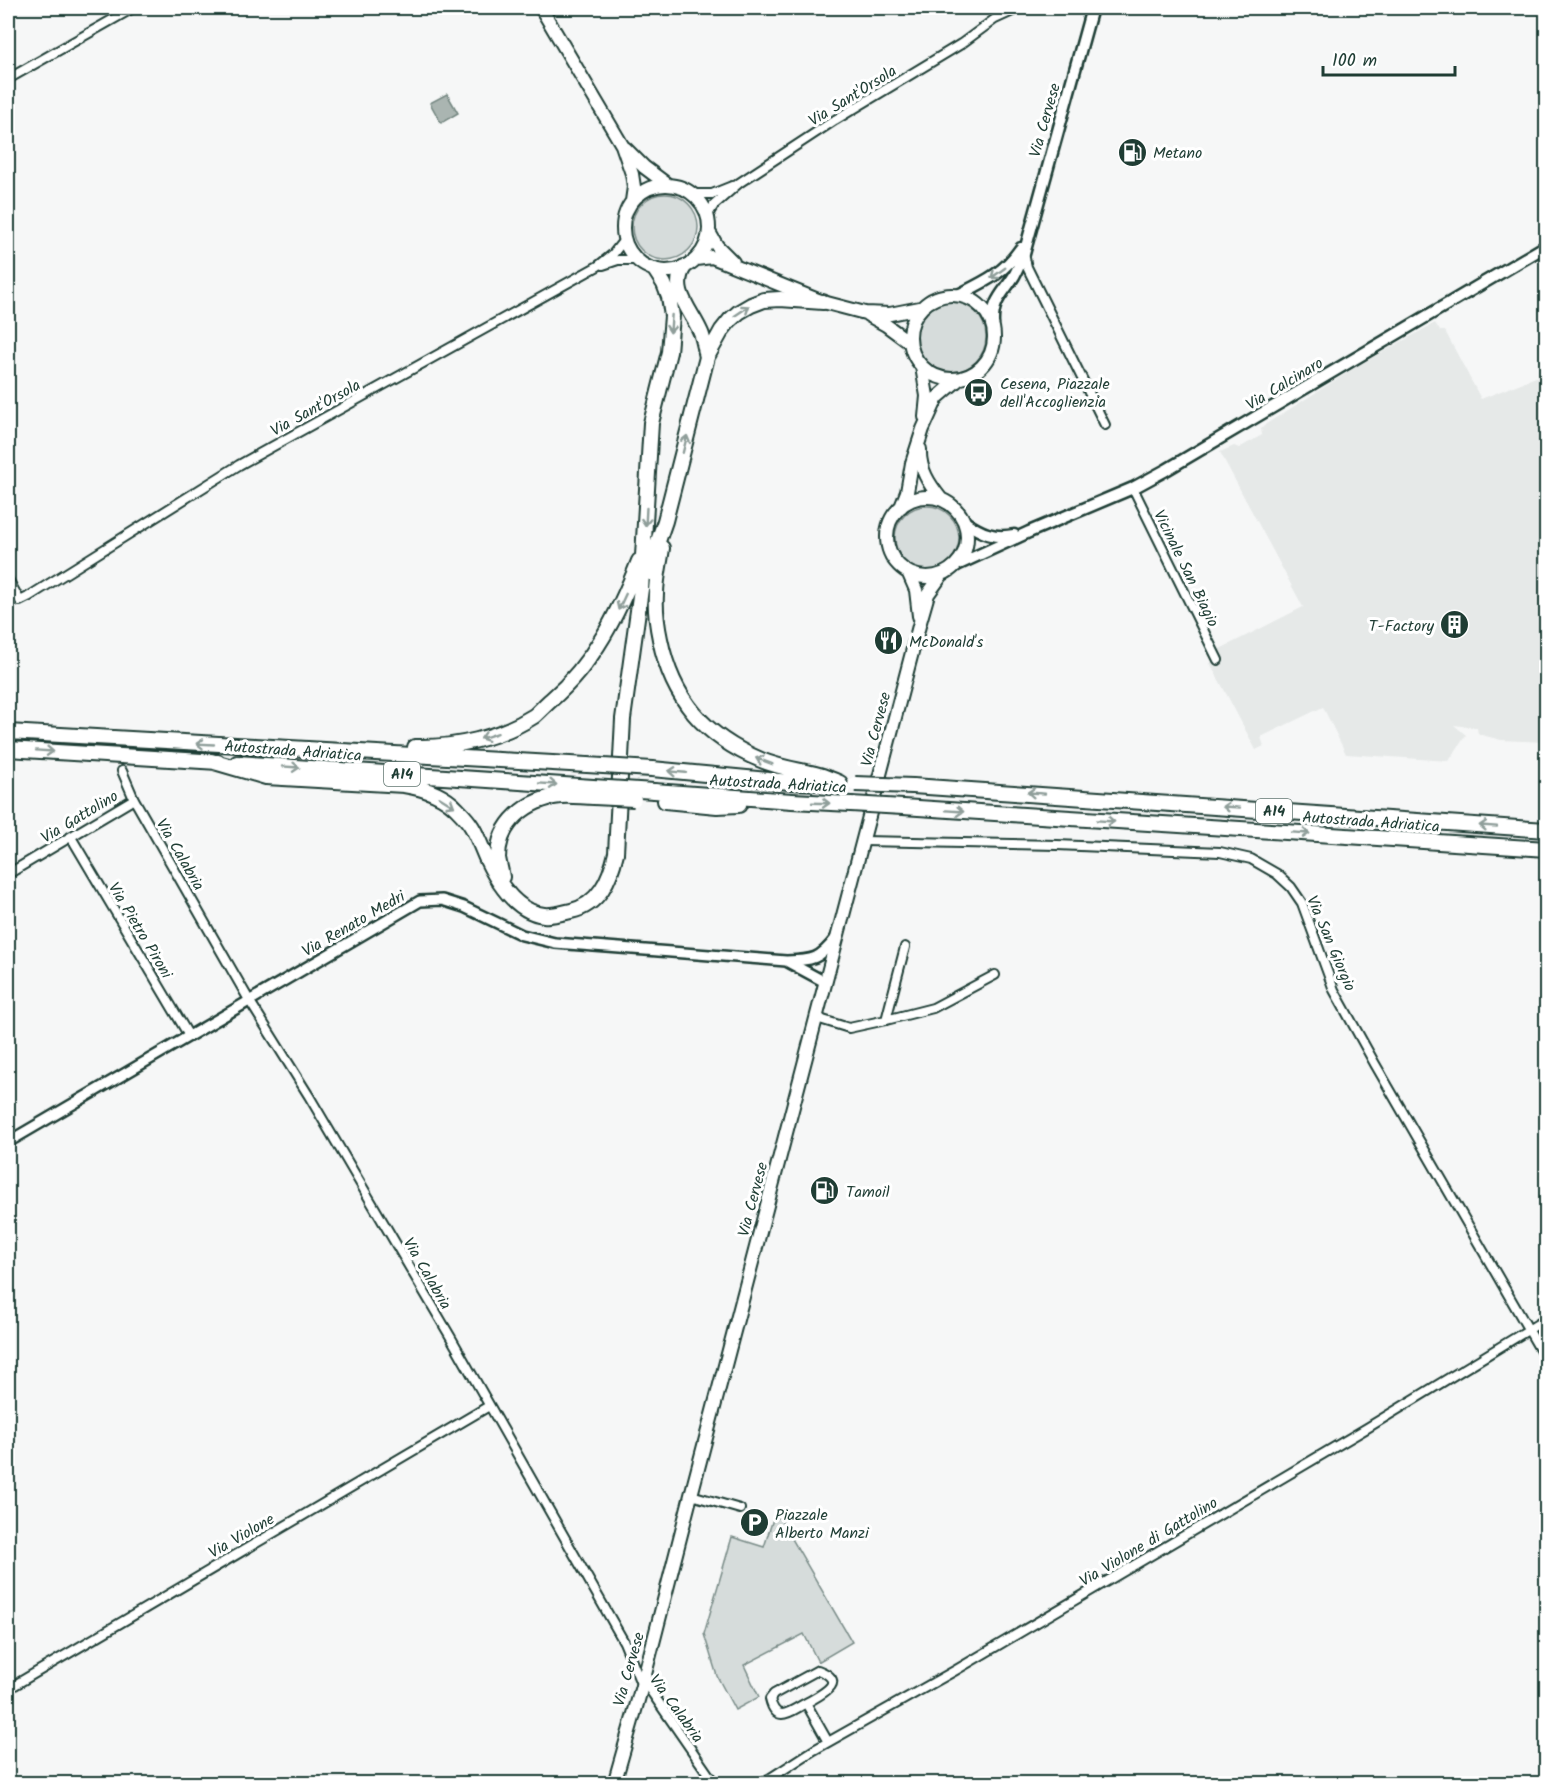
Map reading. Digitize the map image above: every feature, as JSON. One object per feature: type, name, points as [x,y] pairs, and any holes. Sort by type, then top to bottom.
[{"type":"highway","points":[[684,267],[677,282],[681,296],[702,335],[707,357]]},
{"type":"highway","points":[[212,761],[266,777],[404,785],[426,789],[455,807],[472,826],[489,863],[504,888],[514,900],[530,911],[544,915],[558,914],[577,910],[594,900],[612,870],[616,854],[623,719],[641,589],[651,423],[669,352],[672,316],[669,297],[664,284],[654,270]]},
{"type":"highway","points":[[641,589],[665,521],[707,357],[722,330],[730,320],[751,305],[764,300],[823,302]]},
{"type":"highway","points":[[665,521],[656,594],[658,627],[664,659],[677,690],[692,712],[712,732],[737,748],[761,760],[790,770],[820,775],[840,783]]},
{"type":"highway","points":[[326,751],[348,746],[432,747],[466,743],[501,732],[533,716],[578,672],[609,628],[625,597],[644,547]]},
{"type":"highway","name":"Autostrada Adriatica","points":[[8,732],[652,769],[790,782],[913,786],[1546,830]]},
{"type":"highway","name":"Autostrada Adriatica","points":[[8,749],[212,761],[654,796],[903,807],[1546,849]]},
{"type":"highway","points":[[504,888],[498,859],[500,844],[504,831],[516,814],[528,806],[547,799],[593,792]]},
{"type":"main road","points":[[541,8],[622,145],[632,174],[634,187],[632,201]]},
{"type":"main road","name":"Via Cervese","points":[[993,324],[998,297],[1014,277],[1024,254],[1026,240],[1092,8]]},
{"type":"main road","points":[[622,145],[644,167],[668,185]]},
{"type":"main road","points":[[668,185],[676,186],[691,194],[698,200],[707,216],[706,242],[696,259],[684,267],[664,271],[654,270],[636,260],[624,240],[622,230],[623,220],[632,201],[642,192],[668,185]]},
{"type":"main road","points":[[708,232],[717,246],[741,269]]},
{"type":"main road","name":"Via Cervese","points":[[960,294],[993,278],[1004,269],[1014,260],[1026,240]]},
{"type":"main road","name":"Via Calcinaro","points":[[957,565],[1133,488],[1176,465],[1546,246]]},
{"type":"main road","points":[[696,259],[712,257],[823,302],[865,313],[890,314],[920,308]]},
{"type":"main road","points":[[901,507],[907,492],[912,463],[937,398],[959,379],[982,367],[993,349],[993,324],[988,313],[971,298],[960,294],[945,294],[932,299],[920,308],[911,324],[909,342],[914,356],[922,367],[933,375],[946,379],[959,379]]},
{"type":"main road","points":[[865,313],[909,342]]},
{"type":"main road","points":[[922,367],[927,396],[920,458],[922,468],[931,487],[941,499],[955,508],[965,522],[968,533],[967,545],[957,565],[941,576],[930,578],[909,574],[892,558],[886,537],[888,526],[893,515],[910,501],[930,497],[941,499]]},
{"type":"main road","name":"Via Calcinaro","points":[[965,522],[977,531],[991,536],[1005,537],[1029,532]]},
{"type":"main road","name":"Via Cervese","points":[[909,574],[916,590],[920,622]]},
{"type":"main road","name":"Via Cervese","points":[[614,1784],[642,1686],[920,622],[928,594],[941,576]]},
{"type":"street","points":[[8,79],[133,8]]},
{"type":"street","name":"Via Sant'Orsola","points":[[707,216],[714,205],[739,183],[835,120],[961,44],[995,19],[1019,8]]},
{"type":"street","points":[[691,194],[712,194],[739,183]]},
{"type":"street","name":"Via Sant'Orsola","points":[[8,579],[20,601],[238,465],[598,266],[613,254],[624,240]]},
{"type":"street","points":[[1024,254],[1027,267],[1106,425]]},
{"type":"street","points":[[598,266],[618,260],[636,260]]},
{"type":"street","points":[[1014,277],[1034,280]]},
{"type":"street","name":"Vicinale San Biagio","points":[[1133,488],[1218,660]]},
{"type":"street","name":"Via Calabria","points":[[122,771],[134,799],[249,1000],[314,1106],[624,1642],[642,1686],[648,1687],[715,1784]]},
{"type":"street","name":"Via Gattolino","points":[[8,874],[134,799]]},
{"type":"street","name":"Via Pietro Pironi","points":[[71,837],[189,1036]]},
{"type":"street","name":"Via San Giorgio","points":[[863,841],[1057,845],[1220,852],[1251,859],[1277,874],[1291,887],[1302,903],[1334,990],[1546,1360]]},
{"type":"street","name":"Via Renato Medri","points":[[8,1142],[420,901],[442,900],[464,907],[522,935],[555,944],[786,961],[817,957],[825,952],[837,936]]},
{"type":"street","points":[[886,1020],[905,947]]},
{"type":"street","name":"Via Renato Medri","points":[[786,961],[825,982]]},
{"type":"street","points":[[817,1015],[823,1020],[849,1028],[886,1020],[933,1008],[995,975]]},
{"type":"street","name":"Via Violone di Gattolino","points":[[761,1784],[828,1742],[956,1670],[1367,1428],[1546,1319]]},
{"type":"street","name":"Via Violone","points":[[8,1689],[489,1406]]},
{"type":"street","points":[[691,1495],[740,1509]]},
{"type":"street","points":[[818,1670],[825,1672],[830,1679],[829,1690],[806,1702],[783,1715],[778,1714],[772,1707],[770,1699],[774,1694],[818,1670]]},
{"type":"street","points":[[806,1702],[828,1742]]},
{"type":"shaded area","points":[[447,94],[458,113],[441,123],[430,103]]},
{"type":"shaded area","points":[[665,194],[678,197],[688,204],[695,214],[698,227],[695,240],[688,250],[678,257],[665,260],[652,257],[642,250],[635,240],[632,227],[635,214],[642,204],[652,197]]},
{"type":"shaded area","points":[[951,302],[964,305],[976,312],[983,324],[986,337],[983,350],[976,362],[964,369],[951,372],[938,369],[926,362],[919,350],[916,337],[919,324],[926,312],[938,305]]},
{"type":"shaded area","points":[[1435,323],[1440,331],[1445,331],[1481,399],[1546,373],[1546,742],[1501,740],[1478,734],[1477,728],[1454,725],[1466,735],[1449,761],[1346,754],[1323,707],[1261,737],[1264,746],[1256,750],[1210,663],[1220,657],[1216,651],[1303,607],[1220,452],[1234,446],[1239,448],[1262,435],[1261,429],[1266,424],[1361,364]]},
{"type":"shaded area","points":[[921,506],[933,506],[950,515],[957,526],[959,538],[957,550],[950,561],[933,570],[921,570],[909,565],[900,556],[895,544],[895,532],[900,520],[909,511]]},
{"type":"shaded area","points":[[774,1516],[780,1518],[852,1642],[818,1662],[804,1634],[744,1665],[759,1697],[735,1710],[717,1676],[704,1634],[732,1537],[764,1547]]},
{"type":"place","name":"Metano","points":[[1132,152]]},
{"type":"place","name":"Cesena, Piazzale dell'Accoglienzia","points":[[979,392]]},
{"type":"place","name":"T-Factory","points":[[1455,625]]},
{"type":"place","name":"McDonald's","points":[[888,641]]},
{"type":"place","name":"Tamoil","points":[[825,1191]]},
{"type":"place","name":"Piazzale Alberto Manzi","points":[[754,1523]]}]
